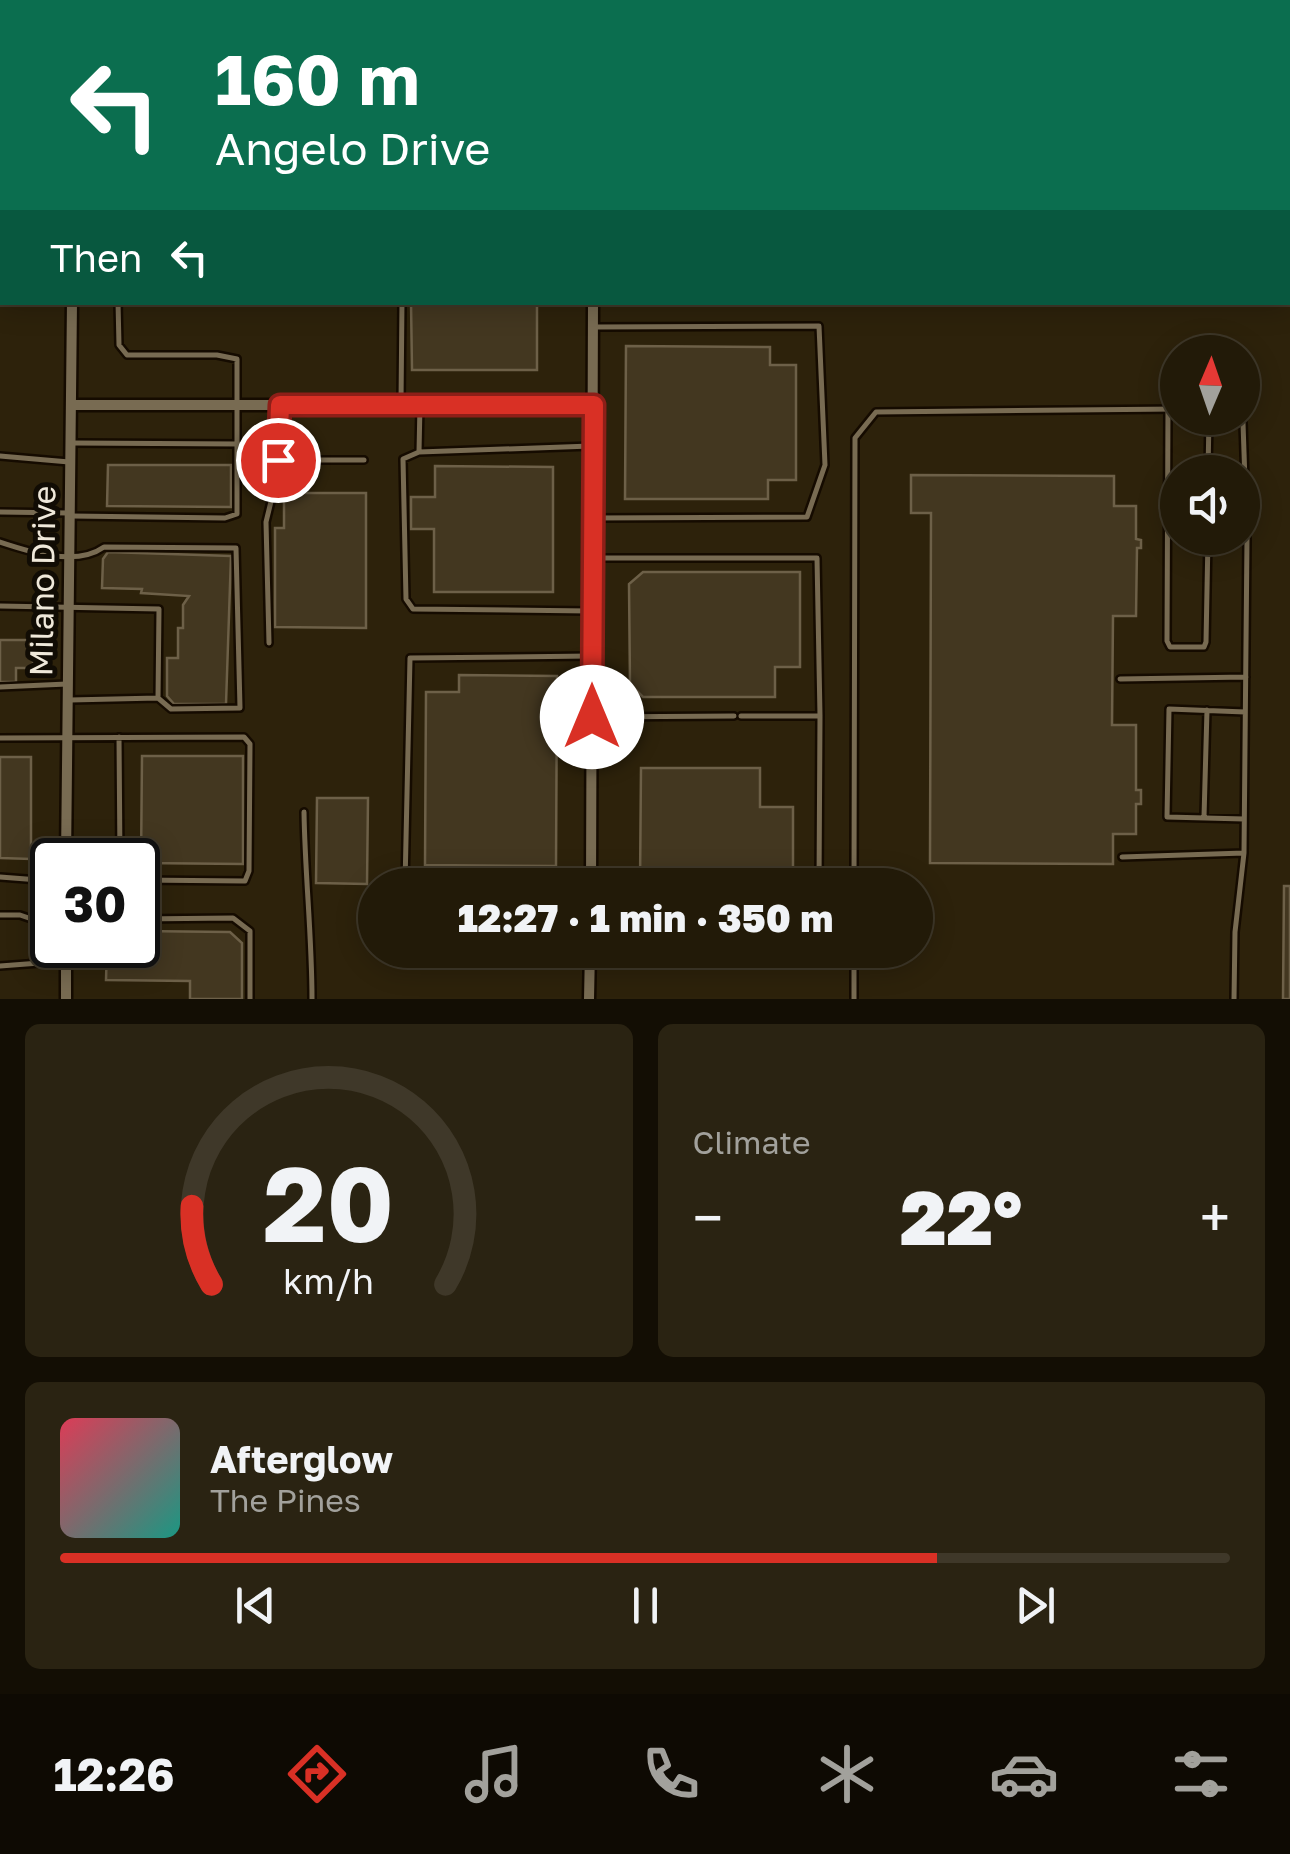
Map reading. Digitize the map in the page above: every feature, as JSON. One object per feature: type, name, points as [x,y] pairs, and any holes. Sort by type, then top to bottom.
[{"type":"street","name":"Milano Drive","points":[[66,838],[72,305]]},
{"type":"street","points":[[591,868],[594,305]]},
{"type":"street","points":[[72,406],[594,405]]},
{"type":"street","points":[[66,968],[66,999]]},
{"type":"street","points":[[589,999],[590,968]]},
{"type":"lane","points":[[0,512],[225,518],[238,514],[237,360],[218,355],[127,355],[119,345],[118,305]]},
{"type":"lane","points":[[401,405],[402,305]]},
{"type":"lane","points":[[593,518],[807,517],[825,465],[820,326],[594,327]]},
{"type":"lane","points":[[269,643],[266,522],[278,460],[280,405]]},
{"type":"lane","points":[[419,452],[420,405]]},
{"type":"lane","points":[[854,868],[855,438],[876,412],[1160,407]]},
{"type":"lane","points":[[1234,999],[1235,932],[1244,854],[1244,435]]},
{"type":"lane","points":[[70,443],[239,444]]},
{"type":"lane","points":[[592,611],[413,610],[406,599],[403,458],[419,452],[593,446]]},
{"type":"lane","points":[[0,456],[70,462]]},
{"type":"lane","points":[[278,460],[364,460]]},
{"type":"lane","points":[[0,542],[30,552],[67,556],[93,554],[104,547],[236,548],[240,708],[171,709],[158,698],[67,700]]},
{"type":"lane","points":[[1167,555],[1166,640],[1170,647],[1204,647],[1208,555]]},
{"type":"lane","points":[[593,558],[817,558],[818,868]]},
{"type":"lane","points":[[0,606],[158,609],[158,698]]},
{"type":"lane","points":[[405,868],[410,658],[592,656]]},
{"type":"lane","points":[[1120,679],[1246,677]]},
{"type":"lane","points":[[0,687],[67,684]]},
{"type":"lane","points":[[1244,819],[1167,817],[1168,709],[1245,712]]},
{"type":"lane","points":[[1204,818],[1206,710]]},
{"type":"lane","points":[[592,717],[820,716]]},
{"type":"lane","points":[[120,737],[120,838]]},
{"type":"lane","points":[[0,738],[244,737],[250,744],[250,871],[245,880],[160,880]]},
{"type":"lane","points":[[304,812],[305,894],[312,916],[312,999]]},
{"type":"lane","points":[[1122,858],[1244,854]]},
{"type":"lane","points":[[0,877],[30,879]]},
{"type":"lane","points":[[0,915],[30,918]]},
{"type":"lane","points":[[160,919],[234,918],[250,931],[250,999]]},
{"type":"lane","points":[[0,966],[30,964]]},
{"type":"lane","points":[[854,968],[854,999]]},
{"type":"building","points":[[411,305],[537,305],[537,370],[412,370]]},
{"type":"building","points":[[626,346],[770,347],[770,365],[796,365],[796,480],[768,480],[768,499],[625,499]]},
{"type":"building","points":[[108,465],[231,465],[231,507],[107,506]]},
{"type":"building","points":[[435,466],[553,467],[553,592],[434,592],[434,529],[411,529],[411,497],[435,497]]},
{"type":"building","points":[[911,475],[1114,476],[1114,506],[1136,506],[1136,539],[1141,540],[1141,548],[1137,548],[1136,616],[1113,616],[1112,725],[1136,725],[1136,790],[1141,790],[1141,804],[1136,804],[1136,834],[1113,834],[1113,864],[930,863],[931,513],[911,513]]},
{"type":"building","points":[[284,493],[366,493],[366,628],[275,627],[275,528],[284,528]]},
{"type":"building","points":[[108,552],[231,556],[226,704],[174,704],[167,696],[167,658],[178,658],[178,628],[183,628],[183,605],[189,596],[102,588],[103,559]]},
{"type":"building","points":[[643,572],[800,572],[800,667],[775,667],[775,697],[643,697],[630,684],[629,584]]},
{"type":"building","points":[[0,640],[33,640],[33,668],[16,668],[16,682],[0,682]]},
{"type":"building","points":[[459,675],[557,676],[556,866],[425,865],[426,692],[459,692]]},
{"type":"building","points":[[142,756],[243,756],[243,864],[160,863],[160,838],[141,838]]},
{"type":"building","points":[[0,757],[31,757],[30,859],[0,858]]},
{"type":"building","points":[[641,768],[760,768],[760,807],[793,807],[793,868],[640,868]]},
{"type":"building","points":[[317,798],[368,798],[367,868],[358,868],[358,884],[316,883]]},
{"type":"building","points":[[1284,886],[1290,886],[1290,999],[1283,999]]},
{"type":"building","points":[[160,931],[230,932],[242,943],[242,999],[190,999],[190,981],[106,980],[106,968],[160,968]]},
{"type":"route","points":[[278,460],[280,405],[594,405],[592,717]]}]
